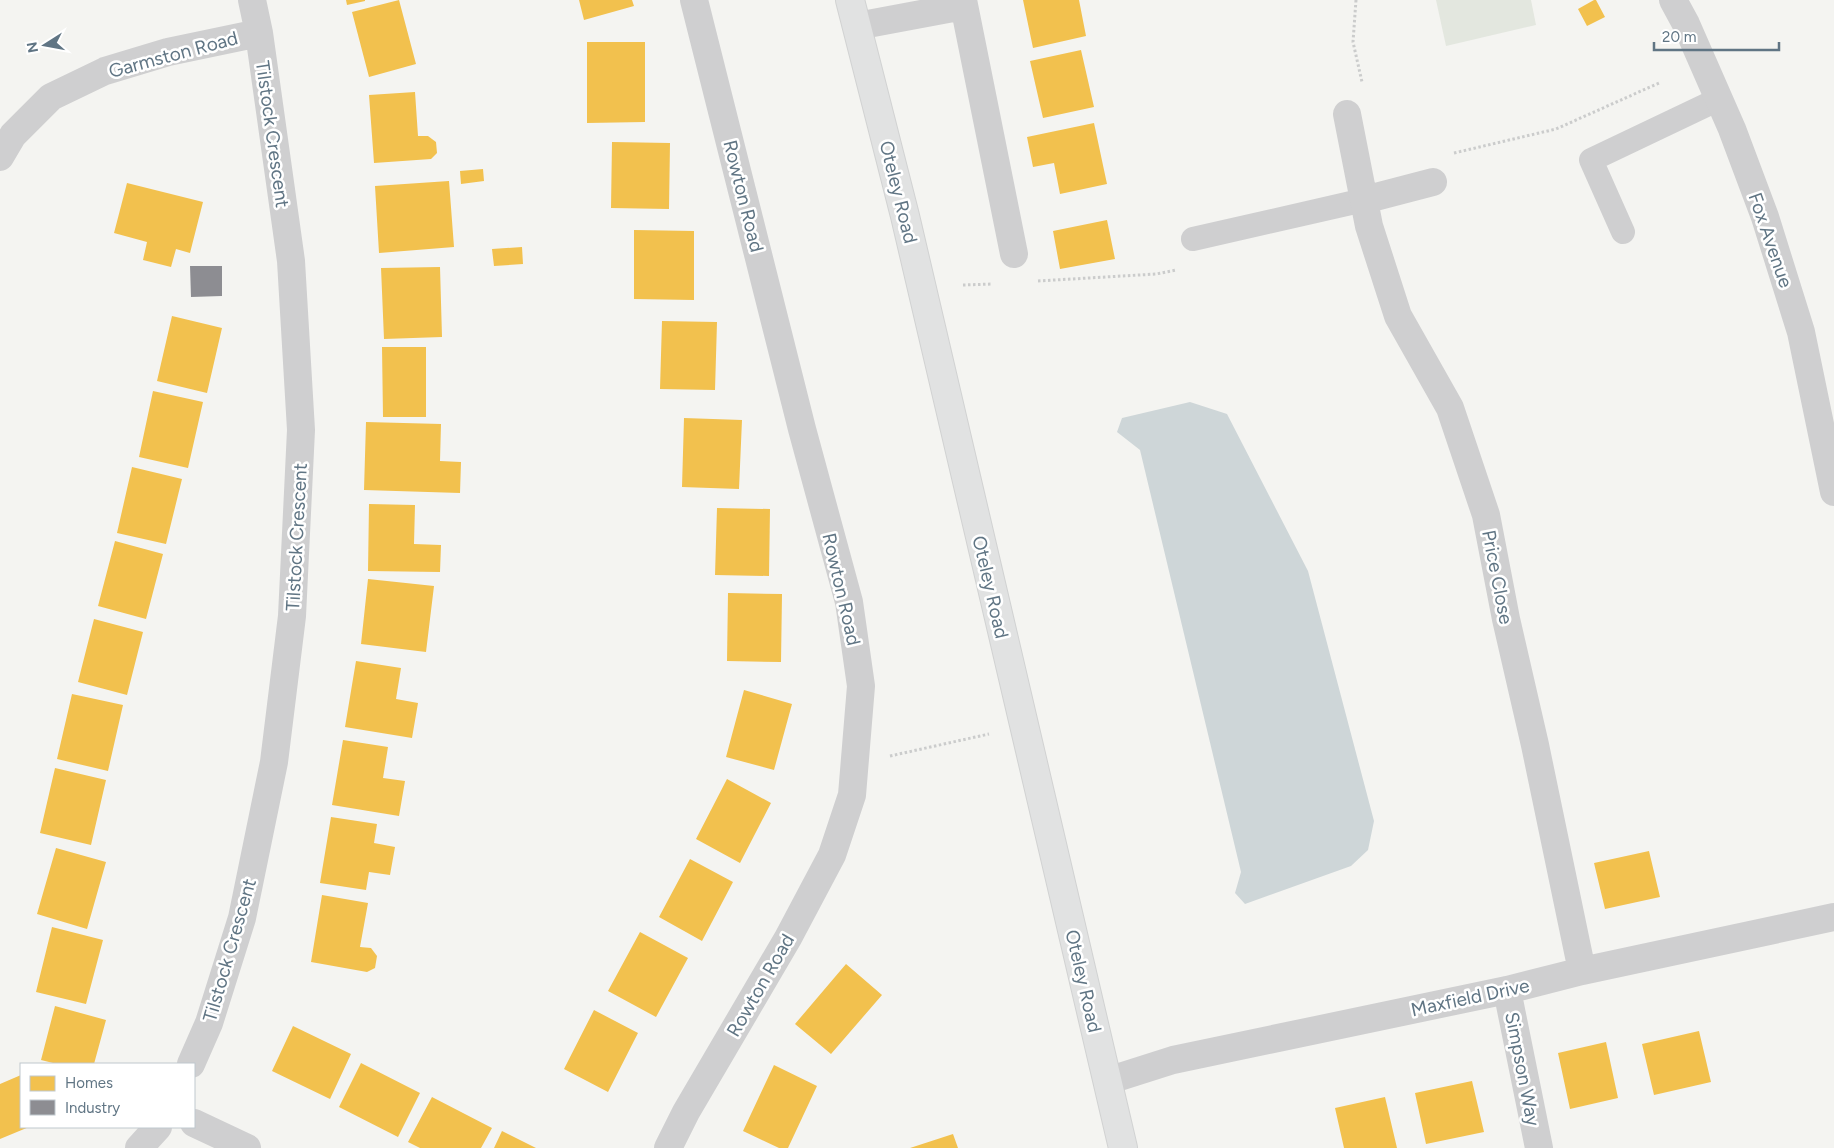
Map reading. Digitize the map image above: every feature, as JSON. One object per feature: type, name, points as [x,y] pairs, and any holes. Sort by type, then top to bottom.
[{"type":"main road","name":"Oteley Road","points":[[850,0],[905,216],[1123,1148]]},
{"type":"street","name":"Tilstock Crescent","points":[[191,1063],[209,1023],[242,918],[274,762],[292,616],[302,430],[291,261],[259,33],[252,0]]},
{"type":"street","name":"Rowton Road","points":[[668,1148],[686,1112],[788,938],[832,856],[852,795],[861,686],[849,602],[802,429],[694,0]]},
{"type":"street","name":"Fox Avenue","points":[[1673,0],[1686,24],[1719,99],[1765,217],[1801,332],[1834,492]]},
{"type":"street","points":[[857,26],[963,3],[1014,254]]},
{"type":"street","name":"Garmston Road","points":[[0,157],[13,135],[51,97],[105,71],[168,52],[259,33]]},
{"type":"street","name":"Price Close","points":[[1347,114],[1369,226],[1398,316],[1450,408],[1486,515],[1506,619],[1539,764],[1582,971]]},
{"type":"street","points":[[1364,200],[1433,182]]},
{"type":"street","name":"Maxfield Drive","points":[[1107,1081],[1173,1060],[1507,990],[1582,971],[1834,917]]},
{"type":"street","name":"Simpson Way","points":[[1507,990],[1539,1148]]},
{"type":"street","points":[[195,1123],[247,1148]]},
{"type":"street","points":[[139,1148],[157,1128]]},
{"type":"lane","points":[[1623,232],[1591,160],[1719,99]]},
{"type":"lane","points":[[1193,239],[1364,200]]},
{"type":"path","points":[[1347,114],[1366,99],[1353,42],[1356,0]]},
{"type":"path","points":[[1433,182],[1441,156],[1556,129],[1659,83]]},
{"type":"path","points":[[855,764],[997,732]]},
{"type":"shaded area","points":[[1436,0],[1531,0],[1536,25],[1446,46]]},
{"type":"shaded area","points":[[1190,402],[1227,414],[1308,571],[1374,821],[1368,850],[1351,866],[1245,904],[1235,893],[1241,872],[1140,450],[1117,432],[1122,418]]},
{"type":"building: Homes","points":[[346,0],[365,0],[365,1],[347,5]]},
{"type":"building: Homes","points":[[399,0],[416,64],[369,77],[352,12]]},
{"type":"building: Homes","points":[[579,0],[632,0],[634,6],[584,20]]},
{"type":"building: Homes","points":[[1023,0],[1079,0],[1086,36],[1033,48]]},
{"type":"building: Homes","points":[[1596,0],[1605,17],[1587,26],[1578,9]]},
{"type":"building: Homes","points":[[587,42],[645,42],[645,122],[587,123]]},
{"type":"building: Homes","points":[[1081,50],[1094,107],[1043,118],[1030,61]]},
{"type":"building: Homes","points":[[415,92],[418,136],[428,136],[436,142],[437,153],[431,159],[374,163],[369,95]]},
{"type":"building: Homes","points":[[1094,123],[1107,184],[1060,194],[1054,163],[1033,167],[1027,137]]},
{"type":"building: Homes","points":[[612,142],[670,143],[669,209],[611,208]]},
{"type":"building: Homes","points":[[483,169],[484,181],[461,184],[460,171]]},
{"type":"building: Homes","points":[[449,181],[454,247],[379,253],[375,186]]},
{"type":"building: Homes","points":[[127,183],[203,202],[190,253],[176,249],[171,267],[143,260],[147,242],[114,233]]},
{"type":"building: Homes","points":[[1107,220],[1115,259],[1060,269],[1053,231]]},
{"type":"building: Homes","points":[[634,230],[694,231],[694,300],[634,299]]},
{"type":"building: Homes","points":[[522,247],[523,264],[494,266],[492,249]]},
{"type":"building: Homes","points":[[440,267],[442,337],[384,339],[381,268]]},
{"type":"building: Homes","points":[[172,316],[222,328],[207,393],[157,381]]},
{"type":"building: Homes","points":[[662,321],[717,322],[715,390],[660,389]]},
{"type":"building: Homes","points":[[382,347],[426,347],[426,417],[383,417]]},
{"type":"building: Homes","points":[[153,391],[203,402],[188,468],[139,457]]},
{"type":"building: Homes","points":[[684,418],[742,420],[739,489],[682,487]]},
{"type":"building: Homes","points":[[366,422],[441,424],[440,461],[461,462],[460,493],[364,490]]},
{"type":"building: Homes","points":[[132,467],[182,479],[166,544],[117,533]]},
{"type":"building: Homes","points":[[369,504],[415,505],[414,544],[441,545],[440,572],[368,571]]},
{"type":"building: Homes","points":[[717,508],[770,509],[769,576],[715,575]]},
{"type":"building: Homes","points":[[115,541],[163,554],[146,619],[98,606]]},
{"type":"building: Homes","points":[[368,579],[434,586],[426,652],[361,644]]},
{"type":"building: Homes","points":[[728,593],[782,594],[781,662],[727,661]]},
{"type":"building: Homes","points":[[94,619],[143,632],[127,695],[78,682]]},
{"type":"building: Homes","points":[[356,661],[401,668],[396,699],[418,703],[412,738],[345,727]]},
{"type":"building: Homes","points":[[744,690],[792,704],[774,770],[726,757]]},
{"type":"building: Homes","points":[[72,694],[123,705],[108,771],[57,759]]},
{"type":"building: Homes","points":[[343,740],[388,747],[383,778],[405,781],[399,816],[332,805]]},
{"type":"building: Homes","points":[[55,768],[106,780],[91,845],[40,833]]},
{"type":"building: Homes","points":[[727,779],[771,803],[740,863],[696,839]]},
{"type":"building: Homes","points":[[331,817],[377,824],[374,843],[395,847],[390,875],[369,872],[366,890],[320,883]]},
{"type":"building: Homes","points":[[56,848],[106,862],[87,929],[37,914]]},
{"type":"building: Homes","points":[[1649,851],[1660,897],[1605,909],[1594,863]]},
{"type":"building: Homes","points":[[690,859],[733,882],[702,941],[659,917]]},
{"type":"building: Homes","points":[[322,895],[368,903],[360,947],[371,948],[377,956],[375,968],[367,972],[311,962]]},
{"type":"building: Homes","points":[[52,927],[103,940],[86,1004],[36,992]]},
{"type":"building: Homes","points":[[640,932],[688,958],[656,1017],[608,991]]},
{"type":"building: Homes","points":[[846,964],[882,995],[831,1054],[795,1024]]},
{"type":"building: Homes","points":[[55,1006],[106,1020],[94,1063],[53,1063],[41,1060]]},
{"type":"building: Homes","points":[[594,1010],[638,1033],[608,1092],[564,1069]]},
{"type":"building: Homes","points":[[293,1026],[351,1054],[330,1099],[272,1071]]},
{"type":"building: Homes","points":[[1699,1031],[1711,1082],[1654,1095],[1642,1044]]},
{"type":"building: Homes","points":[[1606,1042],[1618,1098],[1570,1109],[1558,1053]]},
{"type":"building: Homes","points":[[361,1063],[420,1093],[398,1137],[339,1107]]},
{"type":"building: Homes","points":[[774,1065],[817,1086],[788,1148],[779,1148],[743,1131]]},
{"type":"building: Homes","points":[[20,1075],[20,1128],[27,1128],[0,1139],[0,1084]]},
{"type":"building: Homes","points":[[1472,1081],[1484,1132],[1426,1144],[1415,1093]]},
{"type":"building: Homes","points":[[432,1097],[492,1128],[481,1148],[420,1148],[408,1142]]},
{"type":"building: Homes","points":[[1385,1097],[1397,1148],[1344,1148],[1335,1108]]},
{"type":"building: Homes","points":[[502,1131],[536,1148],[494,1148]]},
{"type":"building: Homes","points":[[953,1134],[958,1148],[910,1148]]},
{"type":"building: Industry","points":[[190,266],[222,266],[222,296],[191,297]]}]
